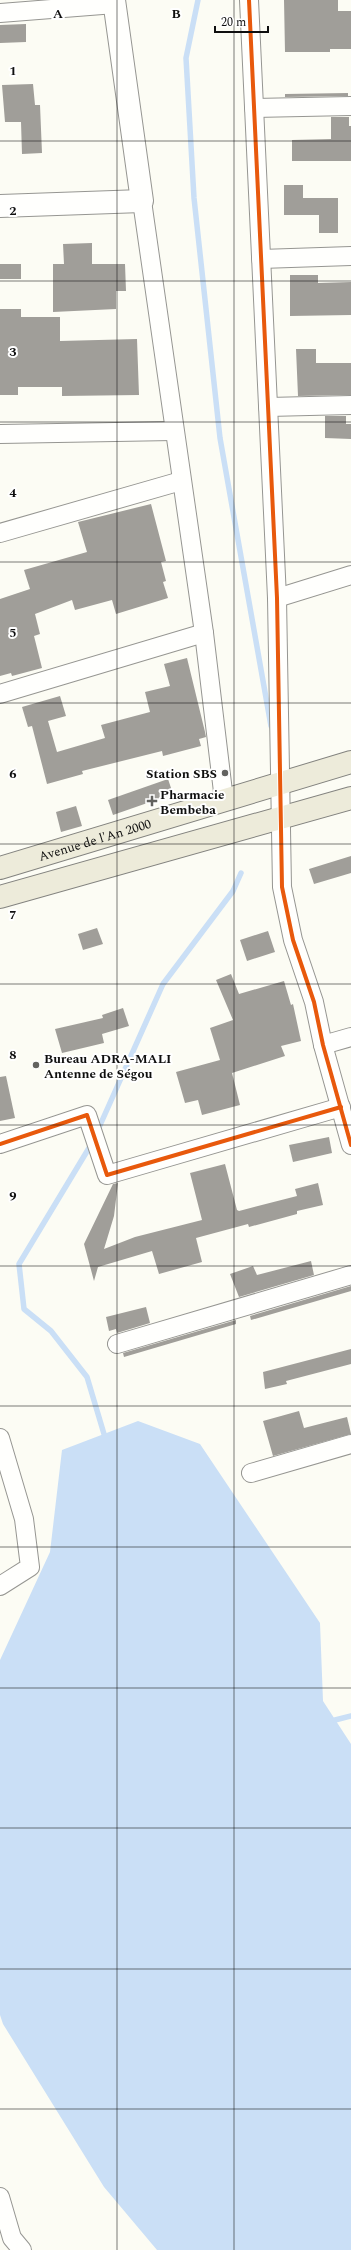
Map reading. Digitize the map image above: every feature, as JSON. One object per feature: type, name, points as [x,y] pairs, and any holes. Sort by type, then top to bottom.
[{"type":"main road","name":"Avenue de l'An 2000","points":[[0,868],[351,762]]},
{"type":"main road","points":[[0,897],[351,798]]},
{"type":"street","points":[[249,0],[277,598],[282,782],[282,887],[293,940],[314,1002],[323,1045],[351,1145]]},
{"type":"street","points":[[0,13],[114,2],[173,431],[204,634],[224,800]]},
{"type":"street","points":[[254,108],[351,106]]},
{"type":"street","points":[[0,206],[142,201]]},
{"type":"street","points":[[261,259],[351,256]]},
{"type":"street","points":[[268,407],[351,405]]},
{"type":"street","points":[[0,434],[173,431]]},
{"type":"street","points":[[0,533],[181,481]]},
{"type":"street","points":[[277,598],[351,575]]},
{"type":"street","points":[[0,694],[204,634]]},
{"type":"street","points":[[323,1045],[351,1037]]},
{"type":"street","points":[[0,1144],[87,1115],[108,1175],[341,1106]]},
{"type":"street","points":[[117,1344],[351,1275]]},
{"type":"street","points":[[0,1438],[24,1519],[30,1567],[0,1586]]},
{"type":"street","points":[[250,1473],[351,1444]]},
{"type":"street","points":[[0,2197],[12,2243]]},
{"type":"water","points":[[138,1421],[200,1444],[320,1623],[323,1701],[351,1744],[351,2250],[157,2250],[104,2187],[3,2024],[0,2015],[0,1660],[50,1552],[62,1450]]},
{"type":"building","points":[[284,0],[338,0],[338,11],[351,11],[351,49],[330,49],[330,52],[285,52]]},
{"type":"building","points":[[26,24],[26,42],[0,43],[0,25]]},
{"type":"building","points":[[33,84],[35,105],[40,105],[42,153],[22,154],[21,122],[5,122],[2,85]]},
{"type":"building","points":[[348,93],[348,96],[285,97],[285,94]]},
{"type":"building","points":[[331,117],[349,117],[349,126],[351,126],[351,161],[292,161],[292,140],[331,139]]},
{"type":"building","points":[[284,185],[303,185],[303,198],[338,198],[338,233],[319,233],[319,215],[284,215]]},
{"type":"building","points":[[92,243],[92,264],[125,264],[126,291],[116,291],[116,309],[53,312],[53,264],[64,264],[63,244]]},
{"type":"building","points":[[0,264],[21,264],[21,279],[0,279]]},
{"type":"building","points":[[290,275],[318,275],[318,283],[351,282],[351,315],[290,316]]},
{"type":"building","points":[[0,309],[21,309],[21,317],[60,317],[60,341],[137,339],[139,395],[62,396],[62,387],[18,387],[18,395],[0,395]]},
{"type":"building","points":[[296,349],[316,349],[316,363],[351,363],[351,395],[298,396]]},
{"type":"building","points":[[325,416],[346,416],[346,424],[351,424],[351,439],[325,438]]},
{"type":"building","points":[[151,504],[166,561],[161,562],[166,581],[163,582],[168,598],[116,614],[112,600],[75,610],[72,600],[35,614],[40,634],[34,636],[42,668],[12,676],[11,673],[0,676],[0,599],[30,589],[24,570],[87,552],[78,522]]},
{"type":"building","points":[[187,658],[206,737],[199,739],[201,746],[163,756],[162,751],[82,771],[83,774],[47,784],[32,726],[28,727],[22,707],[60,696],[66,716],[48,721],[57,752],[105,738],[101,725],[150,712],[145,692],[170,686],[164,664]]},
{"type":"building","points":[[168,779],[173,794],[113,815],[108,800]]},
{"type":"building","points":[[76,806],[82,826],[61,832],[56,812]]},
{"type":"building","points":[[351,856],[351,873],[314,884],[309,869]]},
{"type":"building","points":[[97,928],[103,944],[83,950],[78,934]]},
{"type":"building","points":[[268,931],[275,952],[247,961],[240,940]]},
{"type":"building","points":[[231,974],[239,994],[284,981],[291,1005],[293,1004],[301,1041],[281,1046],[285,1056],[232,1073],[240,1105],[202,1115],[198,1100],[185,1103],[176,1072],[220,1060],[210,1028],[233,1020],[216,980]]},
{"type":"building","points":[[123,1008],[129,1026],[102,1034],[104,1043],[62,1053],[55,1029],[103,1018],[102,1015]]},
{"type":"building","points":[[6,1076],[15,1118],[0,1121],[0,1077]]},
{"type":"building","points":[[329,1137],[332,1153],[293,1162],[289,1145]]},
{"type":"building","points":[[225,1164],[237,1210],[239,1211],[297,1196],[295,1189],[318,1183],[323,1205],[297,1211],[297,1214],[249,1227],[248,1224],[196,1238],[202,1262],[159,1274],[152,1251],[98,1267],[94,1281],[84,1244],[113,1184],[118,1183],[114,1216],[104,1249],[135,1237],[202,1220],[190,1173]]},
{"type":"building","points":[[311,1261],[314,1275],[239,1297],[230,1274],[253,1266],[257,1275]]},
{"type":"building","points":[[351,1286],[351,1291],[251,1320],[250,1316]]},
{"type":"building","points":[[146,1307],[150,1323],[117,1333],[116,1329],[109,1331],[106,1317]]},
{"type":"building","points":[[236,1320],[236,1324],[124,1357],[123,1353]]},
{"type":"building","points":[[351,1349],[351,1364],[286,1381],[287,1384],[265,1389],[263,1372]]},
{"type":"building","points":[[299,1411],[304,1428],[347,1417],[351,1434],[273,1456],[263,1421]]},
{"type":"waterway","points":[[198,0],[186,58],[194,198],[220,438],[271,726]]},
{"type":"waterway","points":[[97,1132],[163,984],[233,891],[241,873]]},
{"type":"waterway","points":[[92,1143],[19,1264],[24,1309],[51,1331],[87,1377],[104,1434]]},
{"type":"waterway","points":[[335,1720],[351,1716]]},
{"type":"cycle path","points":[[249,0],[277,598],[282,887],[293,940],[314,1002],[323,1045],[351,1145]]},
{"type":"cycle path","points":[[0,1144],[87,1115],[107,1175],[341,1107]]},
{"type":"place","name":"Station SBS","points":[[225,773]]},
{"type":"place","name":"Pharmacie Bembeba","points":[[152,801]]},
{"type":"place","name":"Bureau ADRA-MALI Antenne de Ségou","points":[[36,1065]]}]
